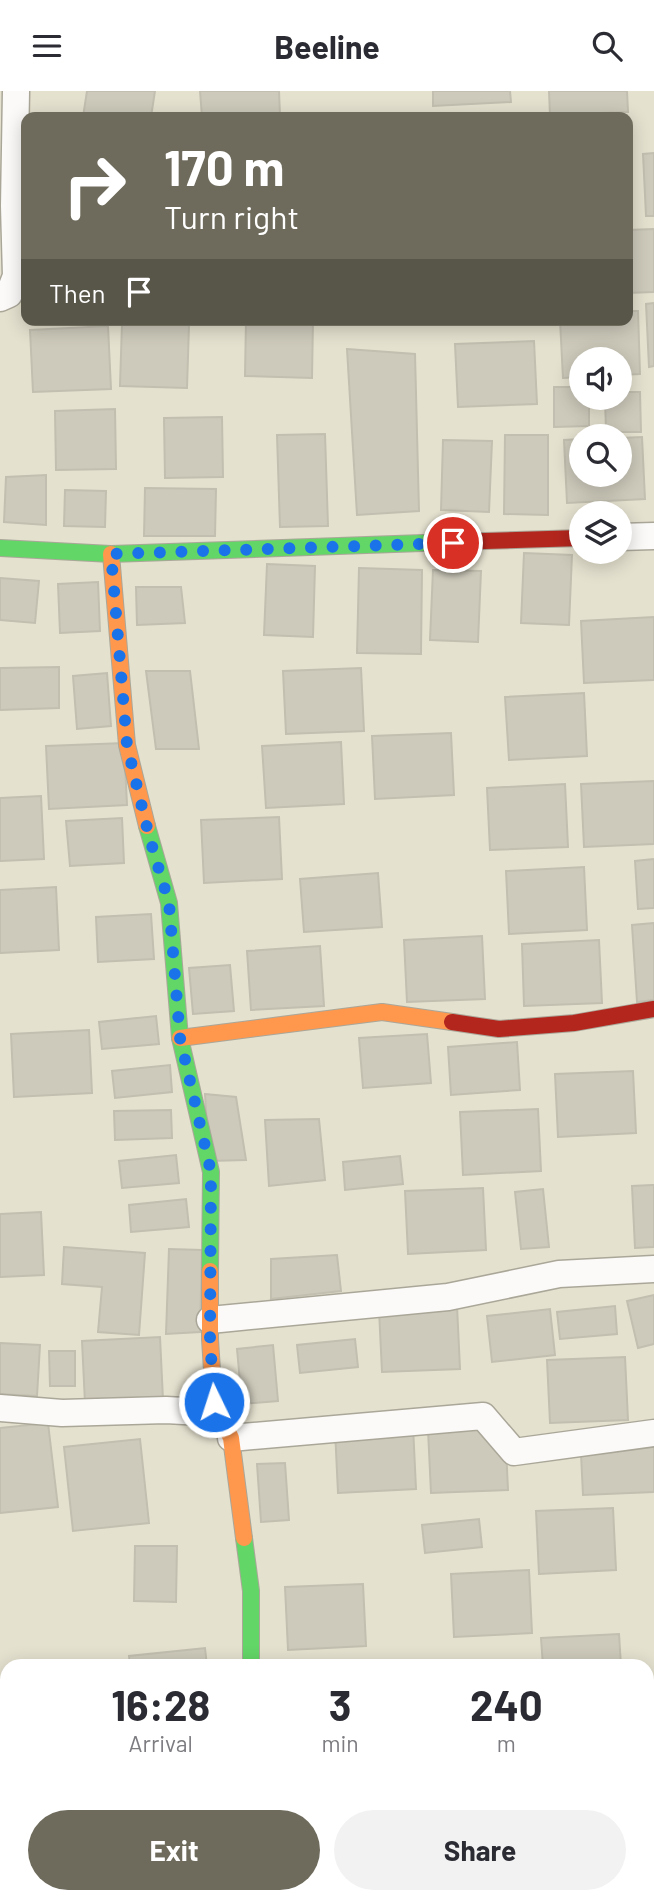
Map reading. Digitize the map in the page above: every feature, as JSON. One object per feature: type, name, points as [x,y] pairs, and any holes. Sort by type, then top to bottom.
[{"type":"street","points":[[0,298],[9,293],[16,276],[16,91]]},
{"type":"street","points":[[632,537],[654,536]]},
{"type":"street","points":[[0,548],[111,554],[569,538]]},
{"type":"street","points":[[111,554],[127,745],[149,836],[169,903],[180,1038],[211,1172],[210,1319],[214,1402],[230,1438],[251,1591],[251,1659]]},
{"type":"street","points":[[180,1038],[382,1011],[499,1029],[574,1023],[654,1009]]},
{"type":"street","points":[[210,1319],[448,1297],[559,1274],[654,1269]]},
{"type":"street","points":[[0,1408],[62,1413],[166,1410],[219,1413]]},
{"type":"street","points":[[230,1438],[483,1416],[514,1452],[654,1433]]},
{"type":"building","points":[[87,91],[155,91],[152,112],[84,112]]},
{"type":"building","points":[[200,91],[279,91],[280,112],[202,112]]},
{"type":"building","points":[[433,91],[510,91],[511,102],[433,106]]},
{"type":"building","points":[[549,91],[627,91],[628,112],[550,112]]},
{"type":"building","points":[[654,153],[654,216],[646,216],[643,154]]},
{"type":"building","points":[[654,229],[654,292],[633,293],[633,230]]},
{"type":"building","points":[[654,303],[654,366],[649,367],[646,304]]},
{"type":"building","points":[[633,311],[638,311],[640,374],[632,374],[632,347],[569,347],[569,378],[563,378],[560,326],[633,326]]},
{"type":"building","points":[[108,326],[111,389],[33,392],[30,330]]},
{"type":"building","points":[[122,326],[189,326],[187,388],[120,386]]},
{"type":"building","points":[[246,326],[313,326],[312,378],[245,376]]},
{"type":"building","points":[[534,341],[537,404],[458,407],[455,344]]},
{"type":"building","points":[[347,349],[415,354],[419,511],[357,515]]},
{"type":"building","points":[[554,387],[569,387],[569,410],[589,410],[589,424],[554,427]]},
{"type":"building","points":[[632,392],[640,392],[641,432],[632,432],[632,424],[606,424],[605,410],[632,410]]},
{"type":"building","points":[[115,409],[116,469],[56,470],[55,411]]},
{"type":"building","points":[[222,417],[223,477],[165,478],[164,418]]},
{"type":"building","points":[[325,434],[328,526],[280,527],[277,435]]},
{"type":"building","points":[[505,435],[548,435],[548,515],[504,514]]},
{"type":"building","points":[[632,437],[642,437],[645,499],[567,503],[564,440],[569,440],[569,487],[632,487]]},
{"type":"building","points":[[443,440],[492,441],[489,512],[441,510]]},
{"type":"building","points":[[46,475],[46,525],[4,522],[6,477]]},
{"type":"building","points":[[145,488],[216,489],[215,536],[144,536]]},
{"type":"building","points":[[65,490],[106,491],[105,527],[64,526]]},
{"type":"building","points":[[524,553],[569,555],[569,564],[572,564],[569,625],[521,623]]},
{"type":"building","points":[[267,564],[315,566],[313,637],[264,635]]},
{"type":"building","points":[[359,568],[422,570],[421,654],[357,653]]},
{"type":"building","points":[[433,570],[481,571],[478,642],[430,640]]},
{"type":"building","points":[[0,578],[39,581],[35,623],[0,620]]},
{"type":"building","points":[[98,582],[100,631],[60,633],[58,584]]},
{"type":"building","points":[[136,587],[181,587],[185,623],[137,625]]},
{"type":"building","points":[[654,617],[654,680],[584,683],[581,621]]},
{"type":"building","points":[[59,667],[59,708],[0,710],[0,668]]},
{"type":"building","points":[[361,668],[364,731],[286,734],[283,671]]},
{"type":"building","points":[[146,671],[190,671],[199,749],[156,749]]},
{"type":"building","points":[[107,673],[111,726],[77,729],[73,676]]},
{"type":"building","points":[[584,693],[587,756],[509,760],[505,697]]},
{"type":"building","points":[[451,733],[454,795],[375,799],[372,736]]},
{"type":"building","points":[[341,742],[344,804],[266,808],[262,746]]},
{"type":"building","points":[[124,743],[127,805],[49,809],[46,746]]},
{"type":"building","points":[[654,781],[654,844],[584,847],[581,784]]},
{"type":"building","points":[[565,784],[568,847],[490,850],[487,788]]},
{"type":"building","points":[[41,796],[44,859],[0,861],[0,798]]},
{"type":"building","points":[[279,817],[282,879],[204,883],[201,820]]},
{"type":"building","points":[[122,818],[124,863],[70,866],[66,821]]},
{"type":"building","points":[[654,859],[654,908],[638,909],[635,861]]},
{"type":"building","points":[[584,867],[587,930],[509,934],[506,871]]},
{"type":"building","points":[[378,873],[382,927],[304,932],[300,879]]},
{"type":"building","points":[[56,887],[59,950],[0,953],[0,890]]},
{"type":"building","points":[[151,914],[154,959],[98,962],[96,917]]},
{"type":"building","points":[[654,923],[654,1000],[637,1002],[632,925]]},
{"type":"building","points":[[482,936],[485,999],[407,1002],[404,940]]},
{"type":"building","points":[[599,940],[602,1003],[524,1006],[522,944]]},
{"type":"building","points":[[320,946],[324,1006],[251,1010],[247,951]]},
{"type":"building","points":[[230,965],[234,1011],[193,1014],[189,968]]},
{"type":"building","points":[[156,1016],[159,1044],[102,1049],[99,1022]]},
{"type":"building","points":[[89,1030],[92,1093],[14,1097],[11,1034]]},
{"type":"building","points":[[427,1034],[431,1083],[363,1088],[359,1038]]},
{"type":"building","points":[[517,1042],[520,1090],[451,1095],[448,1047]]},
{"type":"building","points":[[170,1065],[172,1092],[115,1098],[112,1071]]},
{"type":"building","points":[[633,1071],[636,1133],[558,1137],[555,1074]]},
{"type":"building","points":[[205,1094],[236,1097],[246,1160],[209,1161]]},
{"type":"building","points":[[538,1109],[541,1171],[463,1175],[460,1112]]},
{"type":"building","points":[[171,1110],[172,1138],[115,1140],[114,1111]]},
{"type":"building","points":[[319,1119],[325,1180],[269,1186],[265,1120]]},
{"type":"building","points":[[176,1155],[179,1183],[122,1188],[119,1161]]},
{"type":"building","points":[[400,1156],[403,1184],[345,1190],[343,1162]]},
{"type":"building","points":[[654,1185],[654,1247],[635,1248],[632,1186]]},
{"type":"building","points":[[483,1188],[486,1250],[408,1254],[405,1191]]},
{"type":"building","points":[[543,1189],[549,1247],[521,1249],[515,1192]]},
{"type":"building","points":[[186,1199],[189,1227],[131,1232],[129,1205]]},
{"type":"building","points":[[41,1212],[44,1275],[0,1277],[0,1214]]},
{"type":"building","points":[[64,1247],[145,1253],[139,1335],[98,1332],[102,1287],[62,1284]]},
{"type":"building","points":[[169,1249],[202,1250],[200,1332],[166,1334]]},
{"type":"building","points":[[337,1255],[341,1291],[271,1299],[271,1259]]},
{"type":"building","points":[[654,1295],[654,1344],[638,1348],[627,1301]]},
{"type":"building","points":[[457,1306],[460,1369],[382,1372],[379,1310]]},
{"type":"building","points":[[615,1306],[617,1334],[560,1339],[557,1312]]},
{"type":"building","points":[[550,1309],[555,1355],[492,1362],[487,1316]]},
{"type":"building","points":[[160,1337],[163,1400],[85,1403],[82,1341]]},
{"type":"building","points":[[355,1339],[358,1367],[300,1373],[297,1345]]},
{"type":"building","points":[[0,1343],[40,1345],[37,1396],[0,1394]]},
{"type":"building","points":[[273,1345],[278,1401],[242,1404],[237,1349]]},
{"type":"building","points":[[49,1351],[75,1351],[75,1386],[50,1386]]},
{"type":"building","points":[[625,1357],[628,1420],[550,1423],[547,1360]]},
{"type":"building","points":[[48,1423],[58,1507],[0,1513],[0,1428]]},
{"type":"building","points":[[413,1426],[416,1489],[338,1493],[335,1430]]},
{"type":"building","points":[[505,1427],[508,1490],[431,1493],[428,1430]]},
{"type":"building","points":[[654,1429],[654,1492],[583,1495],[580,1433]]},
{"type":"building","points":[[140,1439],[149,1523],[73,1531],[64,1447]]},
{"type":"building","points":[[285,1463],[289,1520],[261,1522],[257,1464]]},
{"type":"building","points":[[613,1508],[616,1570],[539,1574],[536,1511]]},
{"type":"building","points":[[479,1519],[482,1547],[425,1553],[422,1525]]},
{"type":"building","points":[[135,1546],[177,1546],[176,1602],[134,1601]]},
{"type":"building","points":[[529,1570],[532,1633],[454,1637],[451,1574]]},
{"type":"building","points":[[363,1584],[366,1646],[288,1650],[285,1587]]},
{"type":"building","points":[[619,1634],[621,1659],[542,1659],[541,1638]]},
{"type":"building","points":[[205,1648],[206,1659],[129,1659],[129,1656]]},
{"type":"traffic: fast","points":[[0,548],[111,554],[451,542]]},
{"type":"traffic: fast","points":[[147,826],[169,903],[180,1038],[211,1172],[210,1271]]},
{"type":"traffic: fast","points":[[244,1538],[251,1591],[251,1659]]},
{"type":"traffic: slow","points":[[111,554],[127,745],[147,826]]},
{"type":"traffic: slow","points":[[180,1038],[382,1012],[452,1022]]},
{"type":"traffic: slow","points":[[210,1271],[214,1402],[231,1438],[244,1538]]},
{"type":"traffic: jam","points":[[451,542],[569,538]]},
{"type":"traffic: jam","points":[[452,1022],[499,1029],[574,1023],[654,1009]]},
{"type":"route","points":[[214,1402],[210,1339],[211,1172],[180,1038],[169,903],[149,836],[127,745],[111,554],[453,543]]}]
